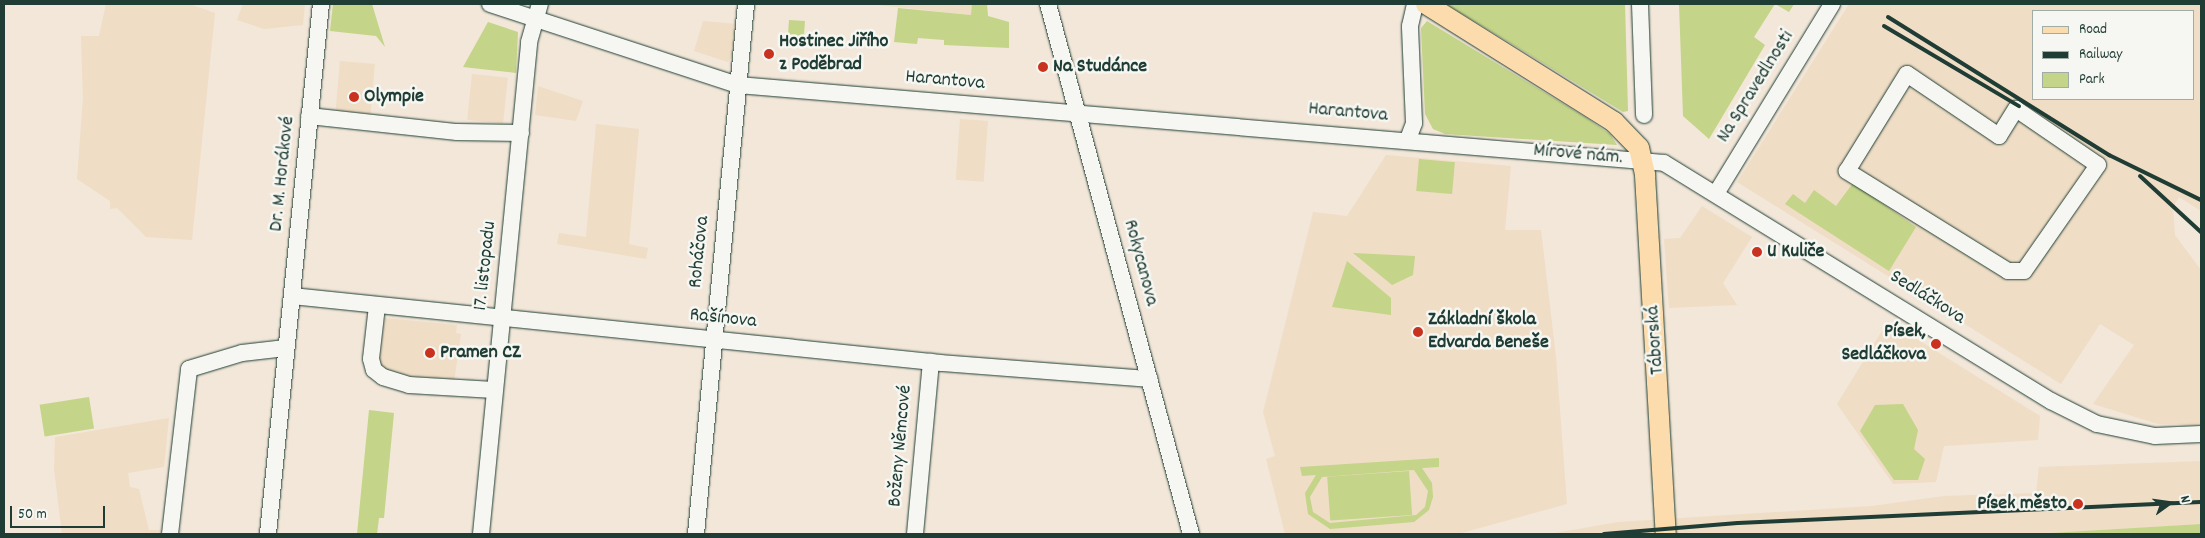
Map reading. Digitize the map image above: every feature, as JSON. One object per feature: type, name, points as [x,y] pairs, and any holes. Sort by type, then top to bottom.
[{"type":"main road","name":"Mírové nám.","points":[[1426,4],[1622,128],[1635,142],[1643,161]]},
{"type":"main road","name":"Táborská","points":[[1643,161],[1667,529]]},
{"type":"street","name":"Dr. M. Horákové","points":[[268,534],[321,4]]},
{"type":"street","name":"Harantova","points":[[490,4],[539,12],[738,84],[1408,139]]},
{"type":"street","name":"Roháčova","points":[[696,534],[746,4]]},
{"type":"street","name":"Rokycanova","points":[[1048,4],[1191,534]]},
{"type":"street","points":[[1408,139],[1414,123],[1410,26],[1415,4]]},
{"type":"street","points":[[1640,4],[1644,115]]},
{"type":"street","name":"Na Spravedlnosti","points":[[1716,192],[1832,4]]},
{"type":"street","name":"17. listopadu","points":[[481,534],[529,42],[539,12]]},
{"type":"street","points":[[1907,74],[1999,136],[2016,109],[2098,165],[2024,270],[2008,271],[1848,171],[1907,74]]},
{"type":"street","points":[[309,116],[457,132],[521,133]]},
{"type":"street","name":"Mírové nám.","points":[[1408,139],[1643,161]]},
{"type":"street","name":"Sedláčkova","points":[[1643,161],[1671,166],[1716,192],[2052,401],[2097,424],[2155,436],[2201,434]]},
{"type":"street","name":"Rašínova","points":[[292,296],[930,362],[1149,379]]},
{"type":"street","points":[[377,306],[371,359],[374,370],[383,376],[408,385],[494,390]]},
{"type":"street","points":[[170,534],[189,369],[242,354],[286,348]]},
{"type":"street","name":"Boženy Němcové","points":[[915,534],[930,362]]},
{"type":"shaded area","points":[[106,4],[190,4],[215,13],[192,240],[146,237],[117,208],[110,209],[110,201],[77,179],[83,98],[81,36],[99,36]]},
{"type":"shaded area","points":[[243,4],[305,4],[303,25],[264,29],[237,20]]},
{"type":"shaded area","points":[[868,4],[973,4],[972,15]]},
{"type":"shaded area","points":[[1849,4],[2201,4],[2201,211],[2179,197],[2173,207],[2175,235],[2201,270],[2201,425],[2158,424],[2093,404],[2134,345],[2100,324],[2061,384],[1737,182]]},
{"type":"shaded area","points":[[703,21],[736,24],[732,58],[728,62],[694,51]]},
{"type":"shaded area","name":"Olympie","points":[[340,61],[375,64],[370,116],[335,113]]},
{"type":"shaded area","points":[[472,74],[508,78],[503,124],[467,120]]},
{"type":"shaded area","points":[[538,86],[583,101],[576,121],[535,115]]},
{"type":"shaded area","points":[[960,119],[988,121],[984,182],[956,180]]},
{"type":"shaded area","points":[[596,124],[639,129],[629,244],[648,248],[646,259],[557,244],[559,233],[586,237]]},
{"type":"shaded area","name":"Základní škola Edvarda Beneše","points":[[1386,155],[1511,166],[1505,230],[1541,230],[1556,357],[1567,504],[1458,534],[1285,534],[1266,459],[1275,456],[1263,412],[1313,212],[1347,216]]},
{"type":"shaded area","points":[[1702,206],[1752,237],[1723,283],[1737,305],[1669,308],[1664,239],[1680,238]]},
{"type":"shaded area","points":[[385,318],[457,325],[456,333],[461,334],[454,382],[392,376],[377,362]]},
{"type":"shaded area","points":[[1888,321],[2040,416],[2038,440],[1944,446],[1936,482],[1893,484],[1837,404]]},
{"type":"shaded area","points":[[169,418],[164,467],[128,473],[130,487],[139,489],[149,530],[167,530],[167,534],[62,534],[54,469],[55,437]]},
{"type":"shaded area","points":[[2201,461],[2201,524],[2037,534],[1550,534],[1618,522],[1872,506],[1944,496],[2036,493],[2039,467]]},
{"type":"green space","points":[[333,4],[372,4],[385,47],[376,36],[330,31]]},
{"type":"green space","points":[[972,4],[987,4],[988,16],[1009,22],[1009,48],[944,45],[944,40],[918,38],[917,44],[894,42],[898,8],[971,15]]},
{"type":"green space","points":[[1446,4],[1625,4],[1628,111],[1623,112]]},
{"type":"green space","points":[[1679,4],[1775,4],[1754,37],[1765,45],[1709,139],[1683,116]]},
{"type":"green space","points":[[1775,4],[1794,4],[1789,12]]},
{"type":"green space","points":[[789,20],[805,21],[803,47],[787,46]]},
{"type":"green space","points":[[1427,21],[1585,117],[1610,134],[1617,145],[1445,134],[1433,129],[1425,114],[1421,28]]},
{"type":"green space","points":[[488,22],[518,32],[516,73],[463,67]]},
{"type":"green space","points":[[1419,159],[1455,162],[1452,194],[1416,191]]},
{"type":"green space","points":[[1853,183],[1916,227],[1889,271],[1785,204],[1793,194],[1805,203],[1814,190],[1836,206]]},
{"type":"green space","points":[[1353,253],[1415,256],[1413,275],[1392,285]]},
{"type":"green space","points":[[1347,261],[1391,298],[1391,315],[1332,307]]},
{"type":"green space","points":[[89,397],[94,429],[45,436],[40,405]]},
{"type":"green space","points":[[1903,404],[1918,430],[1914,449],[1925,459],[1918,480],[1894,480],[1860,431],[1875,405]]},
{"type":"green space","points":[[369,410],[394,413],[384,518],[379,518],[377,534],[357,534]]},
{"type":"green space","points":[[1439,458],[1439,467],[1422,468],[1432,483],[1433,497],[1429,510],[1414,522],[1330,529],[1308,514],[1305,493],[1316,475],[1302,476],[1300,467]],"holes":[[[1414,470],[1428,491],[1425,507],[1416,515],[1330,523],[1313,512],[1310,497],[1322,477]]]},
{"type":"green space","points":[[1409,471],[1412,515],[1330,521],[1327,477]]},
{"type":"green space","points":[[2201,524],[2201,534],[2037,534],[2067,532]]},
{"type":"railway","points":[[1888,17],[2109,155],[2201,200]]},
{"type":"railway","points":[[1884,26],[2019,106]]},
{"type":"railway","points":[[2140,176],[2201,232]]},
{"type":"railway","points":[[1604,534],[1738,523],[2201,502]]},
{"type":"place","name":"Hostinec Jiřího z Poděbrad","points":[[769,54]]},
{"type":"place","name":"Na Studánce","points":[[1043,67]]},
{"type":"place","name":"Olympie","points":[[354,97]]},
{"type":"place","name":"U Kuliče","points":[[1757,252]]},
{"type":"place","name":"Základní škola Edvarda Beneše","points":[[1418,332]]},
{"type":"place","name":"Písek, Sedláčkova","points":[[1936,344]]},
{"type":"place","name":"Pramen CZ","points":[[430,353]]},
{"type":"place","name":"Písek město","points":[[2078,504]]}]
